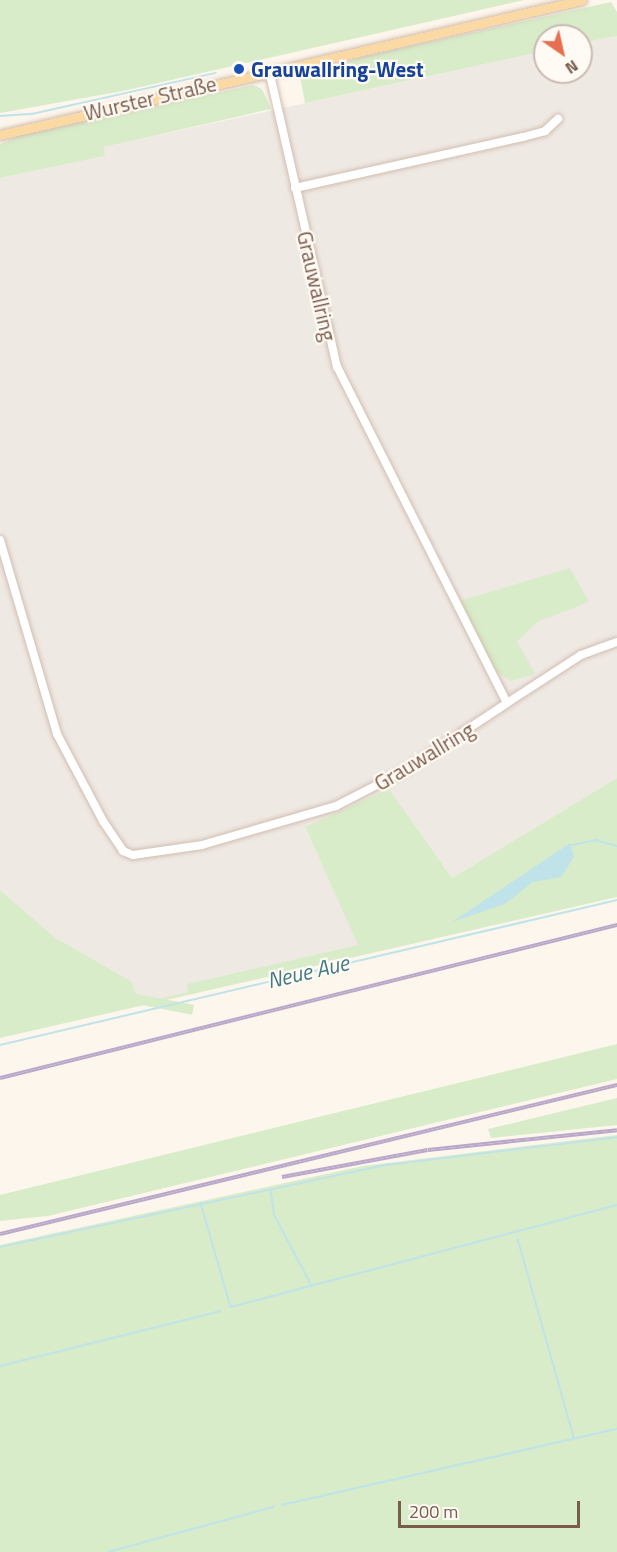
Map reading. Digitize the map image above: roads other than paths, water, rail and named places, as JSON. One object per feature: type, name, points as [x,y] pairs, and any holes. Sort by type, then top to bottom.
[{"type":"main road","name":"Wurster Straße","points":[[0,135],[582,0]]},
{"type":"street","name":"Grauwallring","points":[[0,540],[57,734],[103,821],[123,851],[133,855],[202,845],[336,806],[404,771],[507,703],[347,393],[325,330],[269,71]]},
{"type":"street","points":[[295,188],[523,137],[544,131],[558,119]]},
{"type":"street","points":[[507,703],[581,655],[617,642]]},
{"type":"water","points":[[570,843],[574,857],[561,877],[533,882],[505,904],[452,922]]},
{"type":"waterway","points":[[0,116],[32,114],[215,73]]},
{"type":"waterway","points":[[572,845],[595,840],[617,846]]},
{"type":"waterway","name":"Neue Aue","points":[[0,1045],[617,900]]},
{"type":"waterway","points":[[0,1247],[387,1165],[617,1137]]},
{"type":"waterway","points":[[271,1189],[275,1216],[312,1286]]},
{"type":"waterway","points":[[201,1203],[231,1307],[617,1205]]},
{"type":"waterway","points":[[518,1239],[574,1437]]},
{"type":"waterway","points":[[0,1366],[220,1311]]},
{"type":"waterway","points":[[282,1505],[617,1429]]},
{"type":"waterway","points":[[108,1552],[274,1507]]},
{"type":"railway","points":[[0,1078],[617,925]]},
{"type":"railway","points":[[0,1234],[617,1085]]},
{"type":"railway","points":[[282,1177],[428,1150],[617,1130]]},
{"type":"place","name":"Grauwallring-West","points":[[239,69]]}]
